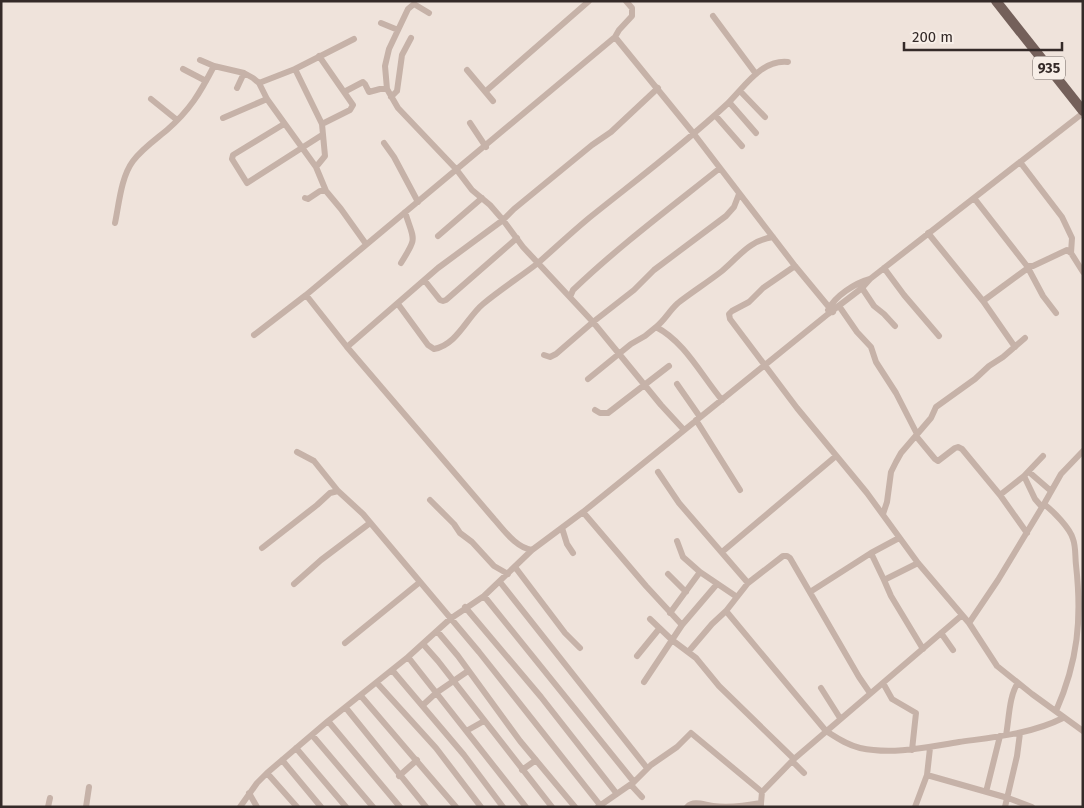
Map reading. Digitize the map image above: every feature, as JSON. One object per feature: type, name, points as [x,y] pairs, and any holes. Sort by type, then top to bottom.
[{"type":"main road","name":"935","points":[[1000,5],[1083,112]]},
{"type":"street","points":[[486,91],[589,1]]},
{"type":"street","points":[[254,335],[306,295],[486,147],[615,38],[619,30],[633,14],[626,1]]},
{"type":"street","points":[[429,13],[413,4],[408,9],[386,61],[384,72],[386,89],[406,118],[456,170],[472,190],[503,220],[564,289],[572,293],[619,354],[684,430]]},
{"type":"street","points":[[713,16],[756,74]]},
{"type":"street","points":[[381,23],[398,30]]},
{"type":"street","points":[[259,83],[295,69],[354,38]]},
{"type":"street","points":[[391,97],[397,91],[402,55],[411,38]]},
{"type":"street","points":[[615,38],[658,88],[830,311]]},
{"type":"street","points":[[319,56],[353,103],[353,107],[322,124]]},
{"type":"street","points":[[200,60],[214,66],[244,73],[259,83],[267,99],[316,168],[326,191],[366,244]]},
{"type":"street","points":[[398,304],[428,345],[434,349],[440,348],[464,327],[482,305],[694,134],[756,74],[770,63],[788,62]]},
{"type":"street","points":[[115,223],[122,187],[132,162],[191,106],[199,96],[214,66]]},
{"type":"street","points":[[183,69],[206,81]]},
{"type":"street","points":[[295,69],[322,124],[325,156],[316,168]]},
{"type":"street","points":[[467,70],[493,101]]},
{"type":"street","points":[[237,88],[244,73]]},
{"type":"street","points":[[344,92],[363,82],[369,92],[386,89]]},
{"type":"street","points":[[347,347],[425,281],[441,265],[503,220],[592,145],[611,132],[658,88]]},
{"type":"street","points":[[740,91],[765,116]]},
{"type":"street","points":[[151,99],[177,120]]},
{"type":"street","points":[[223,118],[267,99]]},
{"type":"street","points":[[729,102],[756,133]]},
{"type":"street","points":[[830,311],[846,291],[884,268],[1083,112]]},
{"type":"street","points":[[716,114],[742,146]]},
{"type":"street","points":[[284,124],[232,155],[232,159],[247,183],[322,135]]},
{"type":"street","points":[[470,124],[486,147]]},
{"type":"street","points":[[384,144],[394,157],[418,202]]},
{"type":"street","points":[[983,301],[1028,267],[1069,250],[1073,242],[1062,218],[1020,162]]},
{"type":"street","points":[[572,293],[610,256],[646,228],[666,209],[720,168]]},
{"type":"street","points":[[305,198],[308,199],[320,191],[326,191]]},
{"type":"street","points":[[544,355],[550,357],[556,354],[634,290],[654,270],[726,216],[734,207],[739,194]]},
{"type":"street","points":[[438,236],[482,198]]},
{"type":"street","points":[[974,198],[1028,267],[1043,296],[1056,313]]},
{"type":"street","points":[[401,263],[414,242],[405,212]]},
{"type":"street","points":[[928,233],[983,301],[1015,347]]},
{"type":"street","points":[[588,379],[656,327],[678,303],[724,270],[751,244],[773,237]]},
{"type":"street","points":[[425,281],[440,300],[446,300],[517,238]]},
{"type":"street","points":[[1069,250],[1083,272]]},
{"type":"street","points":[[795,266],[763,288],[749,302],[732,311],[729,314],[733,323],[797,408],[883,514],[918,563],[961,616],[969,623],[997,666],[1063,718],[1083,731]]},
{"type":"street","points":[[884,268],[904,296],[939,336]]},
{"type":"street","points":[[240,807],[249,793],[267,773],[312,734],[408,657],[450,619],[465,607],[484,596],[515,567],[528,551],[583,512],[830,311],[862,288],[870,278]]},
{"type":"street","points":[[862,288],[874,306],[894,326]]},
{"type":"street","points":[[306,295],[313,307],[494,519],[511,538],[528,551]]},
{"type":"street","points":[[839,306],[857,332],[871,347],[876,362],[896,393],[917,435],[935,459],[938,460],[955,448],[962,448],[1000,494],[1027,533]]},
{"type":"street","points":[[656,327],[681,346],[722,400]]},
{"type":"street","points":[[883,514],[887,502],[891,472],[901,453],[931,418],[937,406],[975,379],[1025,338]]},
{"type":"street","points":[[595,410],[600,413],[608,413],[668,366]]},
{"type":"street","points":[[677,384],[740,490]]},
{"type":"street","points":[[969,623],[998,580],[1061,474],[1083,451]]},
{"type":"street","points":[[297,452],[314,461],[338,491],[370,523],[479,652],[599,806],[633,784],[648,768],[674,750],[692,733],[762,792]]},
{"type":"street","points":[[722,552],[836,456]]},
{"type":"street","points":[[1000,494],[1027,474],[1043,456]]},
{"type":"street","points":[[658,472],[679,503],[748,583]]},
{"type":"street","points":[[1027,474],[1051,491]]},
{"type":"street","points":[[1027,474],[1035,499],[1054,512],[1073,537],[1079,607],[1072,667],[1056,711]]},
{"type":"street","points":[[262,548],[330,493],[338,491]]},
{"type":"street","points":[[430,500],[494,566],[508,574]]},
{"type":"street","points":[[583,512],[682,625]]},
{"type":"street","points":[[294,584],[321,560],[370,523]]},
{"type":"street","points":[[562,528],[573,553]]},
{"type":"street","points":[[810,592],[871,553],[899,538]]},
{"type":"street","points":[[677,541],[683,557],[700,572],[737,597]]},
{"type":"street","points":[[871,553],[890,596],[923,649]]},
{"type":"street","points":[[689,652],[748,583],[783,556],[787,556],[870,693]]},
{"type":"street","points":[[884,580],[918,563]]},
{"type":"street","points":[[515,567],[559,625],[580,648]]},
{"type":"street","points":[[670,612],[700,572]]},
{"type":"street","points":[[1077,579],[1083,572]]},
{"type":"street","points":[[668,574],[686,592]]},
{"type":"street","points":[[345,643],[420,582]]},
{"type":"street","points":[[500,582],[648,768]]},
{"type":"street","points":[[644,682],[682,625],[717,584]]},
{"type":"street","points":[[484,596],[642,797]]},
{"type":"street","points":[[465,607],[541,697],[617,794]]},
{"type":"street","points":[[726,611],[826,731],[843,742],[860,748],[912,750],[930,748],[1020,733],[1043,727],[1063,718]]},
{"type":"street","points":[[687,807],[693,803],[738,807],[761,805],[762,792],[793,760],[961,616]]},
{"type":"street","points":[[650,620],[672,640],[689,652],[804,773]]},
{"type":"street","points":[[637,656],[659,628]]},
{"type":"street","points":[[437,631],[536,760],[575,807]]},
{"type":"street","points":[[941,633],[953,650]]},
{"type":"street","points":[[423,644],[552,807]]},
{"type":"street","points":[[408,657],[468,730],[526,807]]},
{"type":"street","points":[[392,670],[423,705],[504,807]]},
{"type":"street","points":[[423,705],[436,693],[468,671]]},
{"type":"street","points":[[377,683],[436,748],[481,807]]},
{"type":"street","points":[[883,683],[892,699],[916,713],[912,750]]},
{"type":"street","points":[[986,792],[1003,736],[1014,689],[1018,683]]},
{"type":"street","points":[[821,688],[840,718]]},
{"type":"street","points":[[361,696],[456,807]]},
{"type":"street","points":[[346,708],[426,807]]},
{"type":"street","points":[[468,730],[484,720]]},
{"type":"street","points":[[328,721],[400,807]]},
{"type":"street","points":[[1006,807],[1020,733]]},
{"type":"street","points":[[312,734],[373,807]]},
{"type":"street","points":[[296,748],[346,807]]},
{"type":"street","points":[[915,807],[927,775],[930,748]]},
{"type":"street","points":[[282,760],[322,807]]},
{"type":"street","points":[[400,776],[417,760]]},
{"type":"street","points":[[522,770],[536,760]]},
{"type":"street","points":[[267,773],[297,807]]},
{"type":"street","points":[[927,775],[1008,798],[1032,807]]},
{"type":"street","points":[[86,807],[89,787]]},
{"type":"street","points":[[249,793],[257,807]]},
{"type":"street","points":[[48,807],[50,798]]}]
